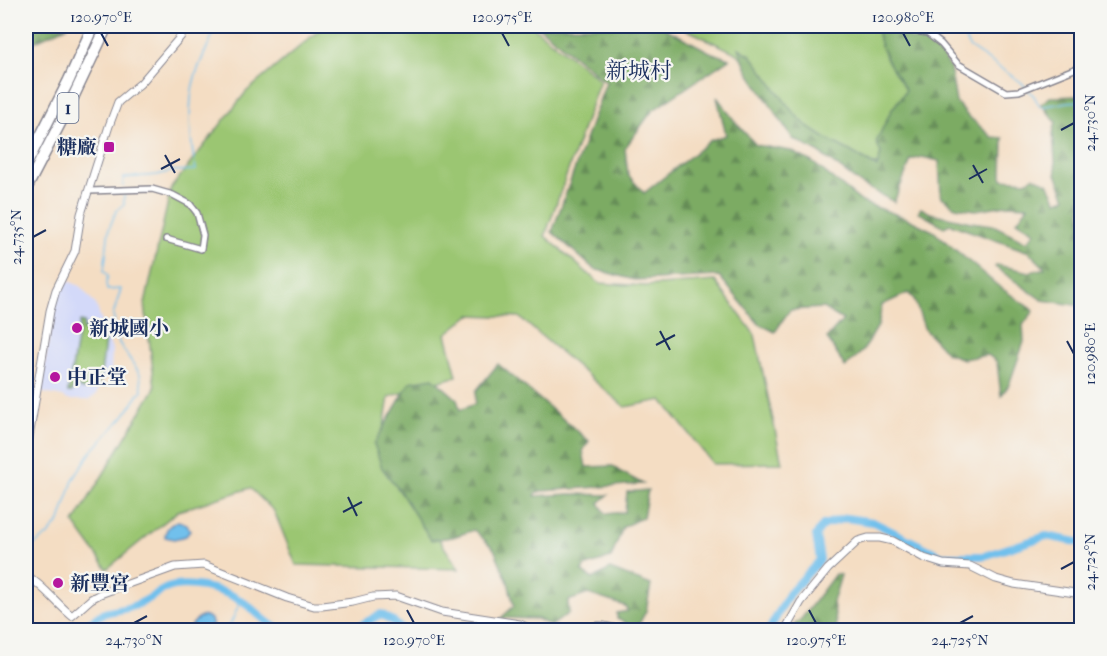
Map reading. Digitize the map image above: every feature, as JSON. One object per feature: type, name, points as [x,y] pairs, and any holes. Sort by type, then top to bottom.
[{"type":"highway","name":"1","points":[[26,165],[69,80],[93,26]]},
{"type":"highway","name":"1","points":[[26,189],[107,26]]},
{"type":"street","points":[[26,455],[50,311],[56,290],[75,251],[81,214],[109,126],[118,102],[141,83],[181,36],[186,26]]},
{"type":"street","points":[[902,26],[909,30],[927,33],[941,44],[958,64],[1006,92],[1019,91],[1082,66]]},
{"type":"street","points":[[90,191],[152,189],[173,195],[190,204],[197,213],[203,235],[201,249],[166,239]]},
{"type":"street","points":[[785,630],[801,602],[828,569],[858,541],[868,538],[893,541],[924,558],[943,564],[970,566],[996,579],[1014,584],[1082,594]]},
{"type":"street","points":[[26,575],[39,584],[61,608],[72,616],[100,594],[175,567],[204,565],[286,598],[314,606],[396,596],[442,612],[520,624],[533,630]]},
{"type":"street","points":[[574,630],[591,626],[618,630]]},
{"type":"shaded area","name":"新城國小","points":[[66,280],[80,286],[96,305],[112,350],[111,372],[101,382],[96,395],[89,400],[68,400],[40,392],[56,297]]},
{"type":"green space","points":[[26,26],[68,26],[27,45]]},
{"type":"green space","points":[[324,26],[532,26],[600,80],[545,236],[599,283],[645,286],[715,281],[755,335],[782,463],[713,464],[662,400],[625,407],[519,317],[470,315],[446,334],[457,376],[389,397],[380,451],[459,569],[296,565],[274,511],[250,488],[178,511],[107,569],[74,523],[155,388],[145,304],[171,188],[246,92]]},
{"type":"green space","points":[[538,26],[661,26],[710,52],[729,59],[652,111],[625,148],[628,175],[644,193],[711,140],[726,135],[717,97],[756,145],[791,151],[812,162],[862,202],[906,218],[933,231],[997,285],[1034,311],[1023,325],[1024,342],[1009,385],[1001,396],[997,362],[988,355],[963,359],[947,353],[925,330],[914,299],[908,293],[882,305],[878,326],[863,351],[845,367],[827,338],[843,320],[823,308],[790,310],[775,332],[759,324],[719,276],[634,280],[594,269],[552,232],[606,82]]},
{"type":"green space","points":[[679,26],[888,26],[915,84],[891,172],[795,128],[738,54]]},
{"type":"green space","points":[[877,26],[898,26],[910,39],[931,40],[950,67],[956,102],[992,137],[1003,138],[1002,179],[1028,181],[1033,177],[1048,183],[1057,201],[1066,198],[1056,174],[1053,133],[1056,122],[1041,104],[1050,97],[1081,96],[1081,306],[1042,300],[995,267],[997,265],[1030,272],[1045,268],[1029,252],[950,224],[944,227],[918,212],[921,208],[930,213],[993,225],[1027,242],[1035,232],[1017,221],[1028,206],[1007,205],[976,210],[955,207],[941,196],[939,161],[922,157],[911,160],[894,202],[861,184],[818,152],[793,139],[747,70],[739,48],[751,55],[792,111],[808,127],[877,167],[881,153],[876,142],[891,111],[906,90],[883,52]]},
{"type":"green space","points":[[80,322],[84,323],[83,330],[94,327],[104,336],[100,382],[91,388],[83,389],[74,384],[72,392],[68,392]]},
{"type":"green space","points":[[498,364],[589,441],[583,451],[586,467],[613,466],[643,484],[541,491],[535,496],[608,495],[599,503],[606,514],[625,512],[627,492],[648,490],[643,517],[623,527],[611,558],[584,567],[582,572],[593,579],[610,569],[651,585],[646,611],[637,628],[617,619],[617,613],[628,611],[625,606],[588,594],[568,601],[569,613],[551,626],[538,619],[501,618],[514,606],[508,582],[494,549],[474,530],[453,537],[431,540],[382,468],[374,444],[410,382],[433,378],[457,399],[460,410],[475,404],[476,391]]},
{"type":"green space","points":[[835,574],[841,575],[833,602],[837,630],[789,630],[802,618]]},
{"type":"water","points":[[178,521],[187,524],[190,531],[186,536],[174,539],[165,537],[169,527]]},
{"type":"water","points":[[205,616],[211,619],[212,630],[192,630],[191,626],[198,618]]},
{"type":"waterway","points":[[209,26],[215,29]]},
{"type":"waterway","points":[[123,186],[123,178],[196,170],[190,123],[192,87],[199,65],[218,26]]},
{"type":"waterway","points":[[954,26],[961,31],[969,47],[1021,82],[1034,96],[1040,107],[1082,101]]},
{"type":"waterway","points":[[26,550],[47,536],[60,521],[73,480],[91,452],[124,416],[142,390],[140,374],[119,343],[113,315],[121,289],[107,290],[108,276],[104,271],[109,229],[116,211],[124,205],[124,194]]},
{"type":"waterway","points":[[769,630],[789,594],[820,560],[816,535],[823,525],[846,518],[873,522],[942,556],[984,556],[1046,536],[1082,543]]},
{"type":"waterway","points":[[84,630],[103,614],[128,608],[144,602],[165,589],[183,585],[214,589],[232,596],[281,630]]},
{"type":"waterway","points":[[224,630],[231,623],[241,600]]},
{"type":"waterway","points":[[355,630],[381,614],[402,630]]},
{"type":"waterway","points":[[26,618],[38,630]]},
{"type":"place","name":"糖廠","points":[[109,147]]},
{"type":"place","name":"新城國小","points":[[77,328]]},
{"type":"place","name":"中正堂","points":[[55,377]]},
{"type":"place","name":"新豐宮","points":[[58,583]]},
{"type":"district","name":"新城村","points":[[639,71]]}]
